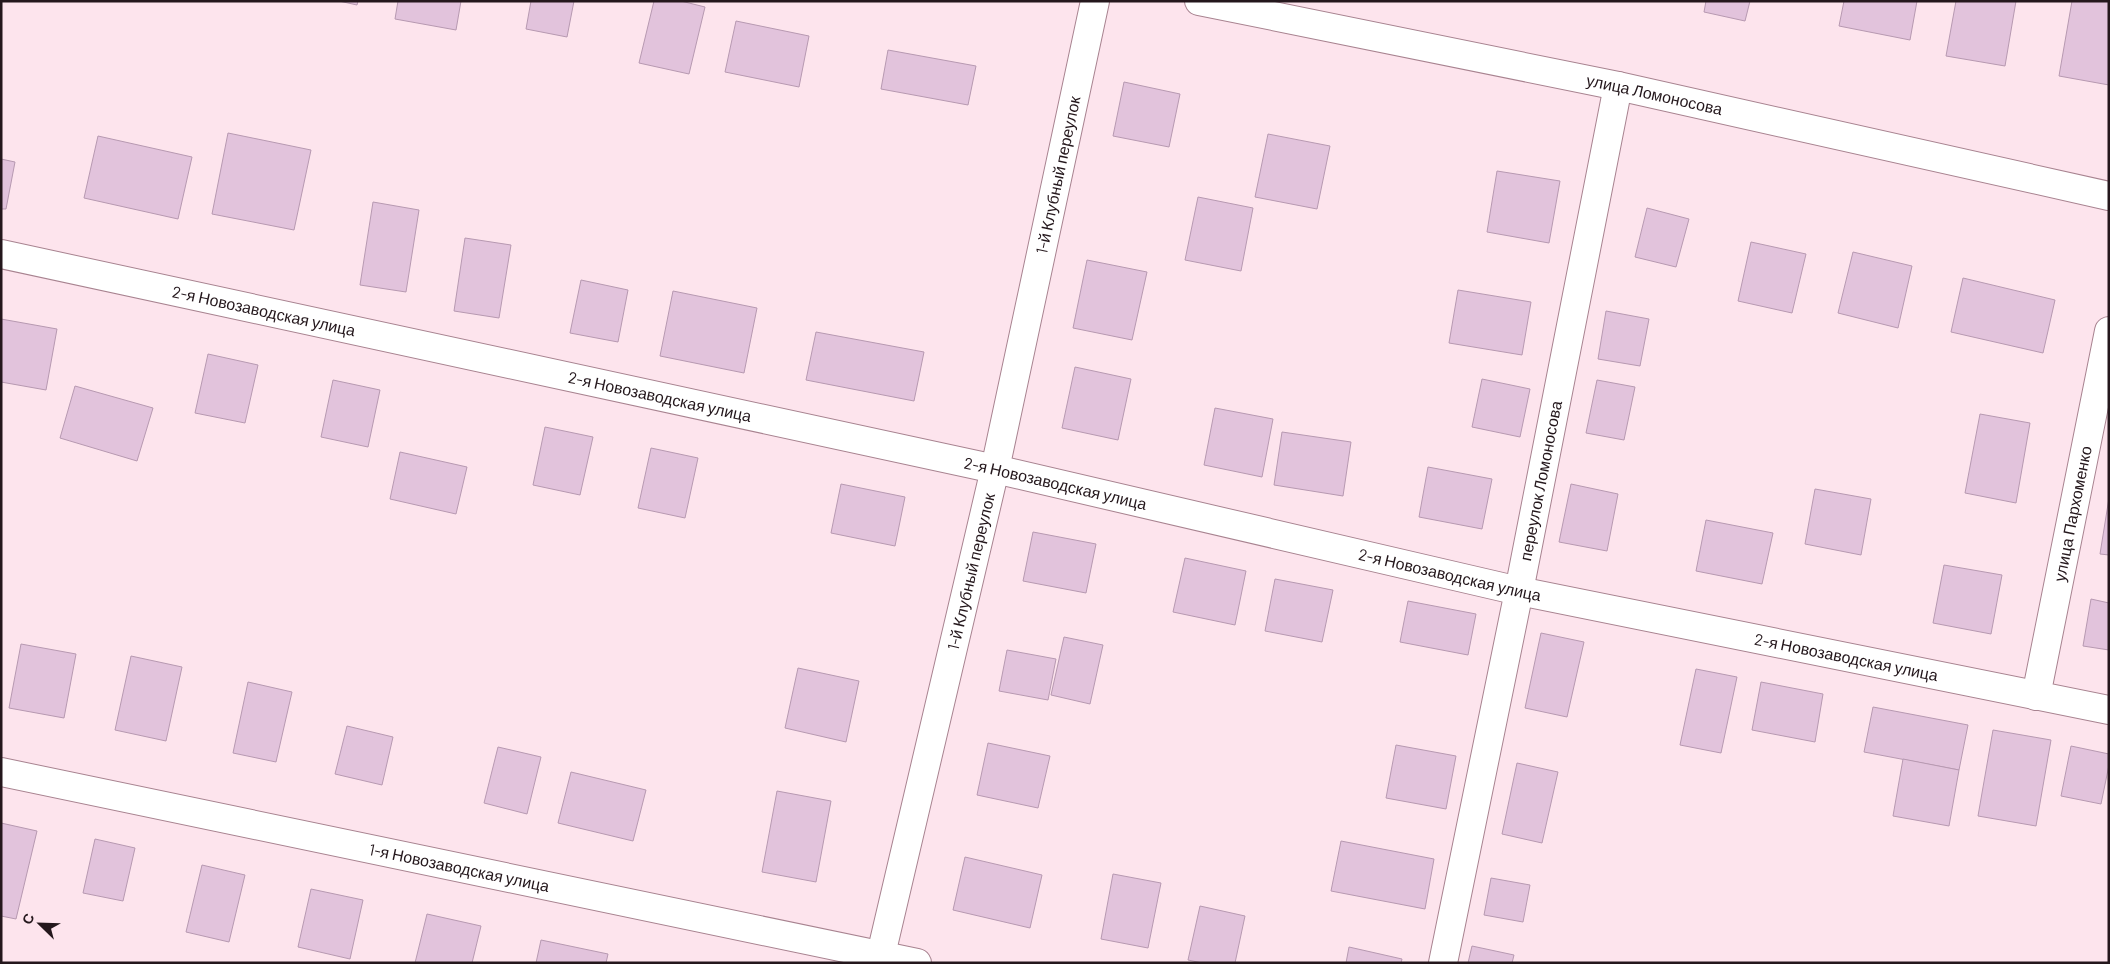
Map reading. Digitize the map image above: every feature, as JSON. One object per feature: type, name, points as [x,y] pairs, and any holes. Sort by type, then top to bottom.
[{"type":"street","name":"1-й Клубный переулок","points":[[879,959],[995,469],[1095,1]]},
{"type":"street","name":"улица Ломоносова","points":[[1199,1],[1618,86],[2109,196]]},
{"type":"street","name":"переулок Ломоносова","points":[[1443,963],[1519,591],[1618,86]]},
{"type":"street","name":"2-я Новозаводская улица","points":[[1,254],[995,469],[1519,591],[2109,710]]},
{"type":"street","name":"улица Пархоменко","points":[[2036,696],[2109,332]]},
{"type":"street","name":"1-я Новозаводская улица","points":[[1,772],[879,959],[917,963]]},
{"type":"building","points":[[339,1],[358,1],[357,5]]},
{"type":"building","points":[[398,1],[461,1],[456,30],[395,19]]},
{"type":"building","points":[[531,1],[574,1],[567,37],[526,29]]},
{"type":"building","points":[[654,1],[681,1],[705,7],[689,74],[639,63]]},
{"type":"building","points":[[1706,1],[1750,1],[1745,21],[1704,12]]},
{"type":"building","points":[[1844,1],[1917,1],[1910,40],[1839,26]]},
{"type":"building","points":[[1956,1],[2016,1],[2005,66],[1946,56]]},
{"type":"building","points":[[2072,1],[2109,1],[2109,85],[2059,76]]},
{"type":"building","points":[[736,21],[809,36],[799,87],[725,72]]},
{"type":"building","points":[[888,50],[976,66],[968,105],[881,89]]},
{"type":"building","points":[[1124,82],[1180,94],[1169,147],[1113,136]]},
{"type":"building","points":[[228,133],[311,150],[294,230],[212,214]]},
{"type":"building","points":[[1268,134],[1330,146],[1317,209],[1255,197]]},
{"type":"building","points":[[98,136],[192,157],[178,219],[84,198]]},
{"type":"building","points":[[1,159],[15,162],[6,209],[1,209]]},
{"type":"building","points":[[1497,171],[1560,181],[1549,243],[1487,232]]},
{"type":"building","points":[[1198,197],[1253,208],[1241,271],[1185,260]]},
{"type":"building","points":[[373,202],[419,210],[406,292],[360,285]]},
{"type":"building","points":[[1647,208],[1689,219],[1676,267],[1635,257]]},
{"type":"building","points":[[465,238],[511,245],[499,318],[454,311]]},
{"type":"building","points":[[1751,242],[1806,254],[1792,313],[1738,301]]},
{"type":"building","points":[[1853,252],[1912,266],[1898,328],[1838,313]]},
{"type":"building","points":[[1087,260],[1147,272],[1132,340],[1073,328]]},
{"type":"building","points":[[1963,278],[2055,300],[2043,353],[1951,332]]},
{"type":"building","points":[[581,280],[628,290],[618,342],[570,333]]},
{"type":"building","points":[[1458,290],[1531,302],[1522,355],[1449,343]]},
{"type":"building","points":[[673,291],[757,308],[744,373],[660,356]]},
{"type":"building","points":[[1606,311],[1649,319],[1640,366],[1598,359]]},
{"type":"building","points":[[1,319],[57,329],[46,390],[1,382]]},
{"type":"building","points":[[816,332],[924,352],[914,401],[806,380]]},
{"type":"building","points":[[208,354],[258,365],[245,423],[195,413]]},
{"type":"building","points":[[1075,367],[1131,379],[1118,440],[1062,428]]},
{"type":"building","points":[[1482,379],[1530,389],[1520,437],[1472,427]]},
{"type":"building","points":[[333,380],[380,390],[368,447],[321,437]]},
{"type":"building","points":[[1597,380],[1635,387],[1624,440],[1586,433]]},
{"type":"building","points":[[75,386],[153,408],[137,461],[60,438]]},
{"type":"building","points":[[1215,408],[1273,419],[1262,477],[1204,465]]},
{"type":"building","points":[[1980,414],[2030,423],[2016,503],[1965,493]]},
{"type":"building","points":[[545,427],[593,437],[580,495],[533,485]]},
{"type":"building","points":[[1282,432],[1351,442],[1343,496],[1274,485]]},
{"type":"building","points":[[651,448],[698,458],[685,518],[638,508]]},
{"type":"building","points":[[400,452],[467,467],[456,514],[390,499]]},
{"type":"building","points":[[1428,467],[1492,479],[1482,529],[1419,517]]},
{"type":"building","points":[[841,484],[905,497],[895,546],[831,533]]},
{"type":"building","points":[[1571,484],[1618,494],[1607,551],[1559,542]]},
{"type":"building","points":[[1815,489],[1871,499],[1861,555],[1805,544]]},
{"type":"building","points":[[2109,498],[2109,555],[2100,554]]},
{"type":"building","points":[[1706,520],[1773,533],[1762,584],[1696,571]]},
{"type":"building","points":[[1033,532],[1096,544],[1086,593],[1023,581]]},
{"type":"building","points":[[1185,558],[1246,571],[1235,625],[1173,612]]},
{"type":"building","points":[[1944,565],[2002,575],[1991,634],[1933,623]]},
{"type":"building","points":[[1275,579],[1333,590],[1322,642],[1265,631]]},
{"type":"building","points":[[2091,599],[2109,603],[2109,650],[2083,646]]},
{"type":"building","points":[[1408,601],[1476,614],[1468,655],[1400,642]]},
{"type":"building","points":[[1541,633],[1584,642],[1567,717],[1525,708]]},
{"type":"building","points":[[1064,637],[1103,645],[1090,704],[1051,695]]},
{"type":"building","points":[[21,644],[76,654],[64,718],[9,708]]},
{"type":"building","points":[[1007,650],[1056,659],[1048,700],[999,691]]},
{"type":"building","points":[[131,656],[182,667],[166,741],[115,730]]},
{"type":"building","points":[[798,668],[859,681],[846,742],[785,728]]},
{"type":"building","points":[[1696,669],[1737,677],[1721,753],[1680,745]]},
{"type":"building","points":[[248,682],[292,692],[276,762],[233,753]]},
{"type":"building","points":[[1761,682],[1823,694],[1815,742],[1752,730]]},
{"type":"building","points":[[1873,707],[1968,725],[1959,770],[1864,752]]},
{"type":"building","points":[[347,726],[393,737],[382,785],[335,774]]},
{"type":"building","points":[[1993,730],[2051,740],[2036,826],[1978,816]]},
{"type":"building","points":[[988,743],[1050,756],[1038,808],[977,795]]},
{"type":"building","points":[[1396,745],[1456,756],[1446,809],[1386,798]]},
{"type":"building","points":[[2071,746],[2109,754],[2109,765],[2101,804],[2061,796]]},
{"type":"building","points":[[498,747],[541,757],[527,814],[484,803]]},
{"type":"building","points":[[1903,759],[1959,770],[1949,826],[1893,816]]},
{"type":"building","points":[[1517,763],[1558,772],[1542,843],[1502,834]]},
{"type":"building","points":[[571,772],[646,790],[633,841],[558,823]]},
{"type":"building","points":[[777,791],[831,801],[816,882],[762,872]]},
{"type":"building","points":[[1,823],[37,831],[16,919],[1,916]]},
{"type":"building","points":[[95,839],[135,848],[123,901],[83,893]]},
{"type":"building","points":[[1341,841],[1434,859],[1425,909],[1331,891]]},
{"type":"building","points":[[965,857],[1042,875],[1030,928],[953,910]]},
{"type":"building","points":[[202,865],[245,875],[229,942],[186,932]]},
{"type":"building","points":[[1113,874],[1161,883],[1148,948],[1101,939]]},
{"type":"building","points":[[1491,878],[1530,885],[1523,922],[1484,915]]},
{"type":"building","points":[[311,889],[363,900],[350,959],[298,947]]},
{"type":"building","points":[[1200,906],[1245,916],[1235,963],[1202,963],[1188,960]]},
{"type":"building","points":[[427,914],[481,926],[472,963],[415,963]]},
{"type":"building","points":[[541,940],[608,954],[606,963],[536,963]]},
{"type":"building","points":[[1472,946],[1514,955],[1512,963],[1468,963]]},
{"type":"building","points":[[1349,947],[1402,959],[1401,963],[1346,963]]}]
